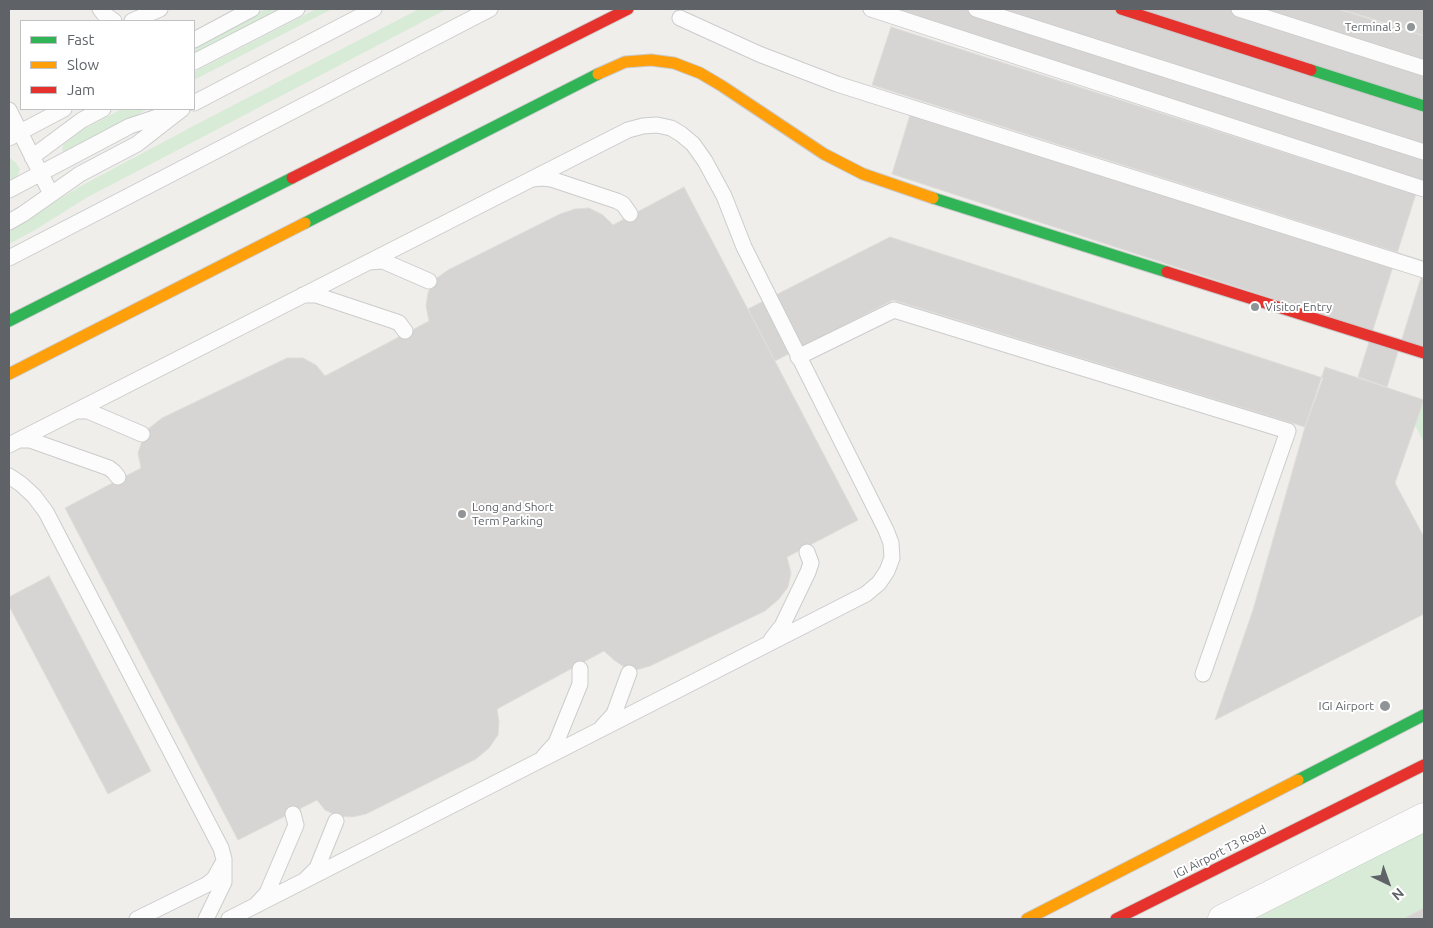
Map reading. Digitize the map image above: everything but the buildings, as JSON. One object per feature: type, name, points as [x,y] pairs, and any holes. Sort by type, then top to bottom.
[{"type":"main road","points":[[9,321],[628,9]]},
{"type":"main road","points":[[1121,9],[1424,106]]},
{"type":"main road","points":[[9,374],[599,73],[626,62],[651,60],[674,63],[700,73],[824,154],[863,174],[1424,353]]},
{"type":"main road","points":[[1027,919],[1424,715]]},
{"type":"main road","name":"IGI Airport T3 Road","points":[[1116,919],[1424,765]]},
{"type":"street","points":[[1222,919],[1424,816]]},
{"type":"lane","points":[[100,9],[113,20]]},
{"type":"lane","points":[[134,20],[160,9]]},
{"type":"lane","points":[[195,39],[252,9]]},
{"type":"lane","points":[[195,61],[296,9]]},
{"type":"lane","points":[[195,102],[374,9]]},
{"type":"lane","points":[[9,258],[490,9]]},
{"type":"lane","points":[[871,9],[1424,189]]},
{"type":"lane","points":[[976,9],[1424,152]]},
{"type":"lane","points":[[1239,9],[1424,68]]},
{"type":"lane","points":[[680,18],[758,54],[837,84],[1424,270]]},
{"type":"lane","points":[[9,110],[15,135],[32,157],[51,194]]},
{"type":"lane","points":[[15,135],[62,110]]},
{"type":"lane","points":[[32,157],[82,120],[101,110]]},
{"type":"lane","points":[[9,190],[130,126],[179,110]]},
{"type":"lane","points":[[9,222],[80,174],[137,144],[181,110]]},
{"type":"lane","points":[[14,443],[628,130],[657,125],[671,128],[681,134],[697,150],[724,196],[744,246],[886,530],[891,543],[892,558],[879,583],[866,594],[254,908],[229,919]]},
{"type":"lane","points":[[529,180],[542,178],[561,182],[623,204],[630,214]]},
{"type":"lane","points":[[368,262],[383,262],[429,281]]},
{"type":"lane","points":[[303,295],[316,295],[394,321],[399,323],[405,331]]},
{"type":"lane","points":[[798,357],[894,310],[1288,431],[1203,674]]},
{"type":"lane","points":[[76,411],[88,412],[142,434]]},
{"type":"lane","points":[[14,443],[30,440],[109,468],[118,477]]},
{"type":"lane","points":[[9,476],[34,496],[46,512],[221,848],[224,859],[224,882],[206,919]]},
{"type":"lane","points":[[764,646],[776,636],[782,626],[808,572],[811,563],[807,552]]},
{"type":"lane","points":[[537,762],[556,743],[580,684],[580,669]]},
{"type":"lane","points":[[598,731],[614,714],[629,673]]},
{"type":"lane","points":[[254,908],[267,893],[296,825],[293,814]]},
{"type":"lane","points":[[301,884],[316,868],[336,821]]},
{"type":"lane","points":[[137,919],[206,885],[214,879],[224,859]]},
{"type":"green space","points":[[266,9],[288,9],[195,56],[195,45]]},
{"type":"green space","points":[[316,9],[332,9],[195,79],[195,71]]},
{"type":"green space","points":[[419,9],[447,9],[86,198],[9,244],[9,229],[81,186]]},
{"type":"green space","points":[[120,110],[145,110],[67,153],[62,151],[63,145],[84,129]]},
{"type":"green space","points":[[9,157],[20,169],[17,178],[9,185]]},
{"type":"green space","points":[[1424,400],[1424,443],[1415,425]]},
{"type":"green space","points":[[1424,832],[1424,909],[1403,919],[1253,919]]},
{"type":"traffic: fast","points":[[1311,70],[1424,106]]},
{"type":"traffic: fast","points":[[305,223],[598,74]]},
{"type":"traffic: fast","points":[[9,321],[292,178]]},
{"type":"traffic: fast","points":[[933,198],[1167,272]]},
{"type":"traffic: fast","points":[[1298,780],[1424,715]]},
{"type":"traffic: slow","points":[[598,74],[625,62],[651,60],[674,63],[700,73],[722,86],[824,154],[863,174],[933,198]]},
{"type":"traffic: slow","points":[[9,374],[305,223]]},
{"type":"traffic: slow","points":[[1027,919],[1298,780]]},
{"type":"traffic: jam","points":[[292,178],[628,9]]},
{"type":"traffic: jam","points":[[1121,9],[1311,70]]},
{"type":"traffic: jam","points":[[1167,272],[1424,353]]},
{"type":"traffic: jam","points":[[1116,919],[1424,765]]},
{"type":"place","name":"Terminal 3","points":[[1411,27]]},
{"type":"place","name":"Visitor Entry","points":[[1255,307]]},
{"type":"place","name":"Long and Short Term Parking","points":[[462,514]]},
{"type":"place","name":"IGI Airport","points":[[1385,706]]}]
